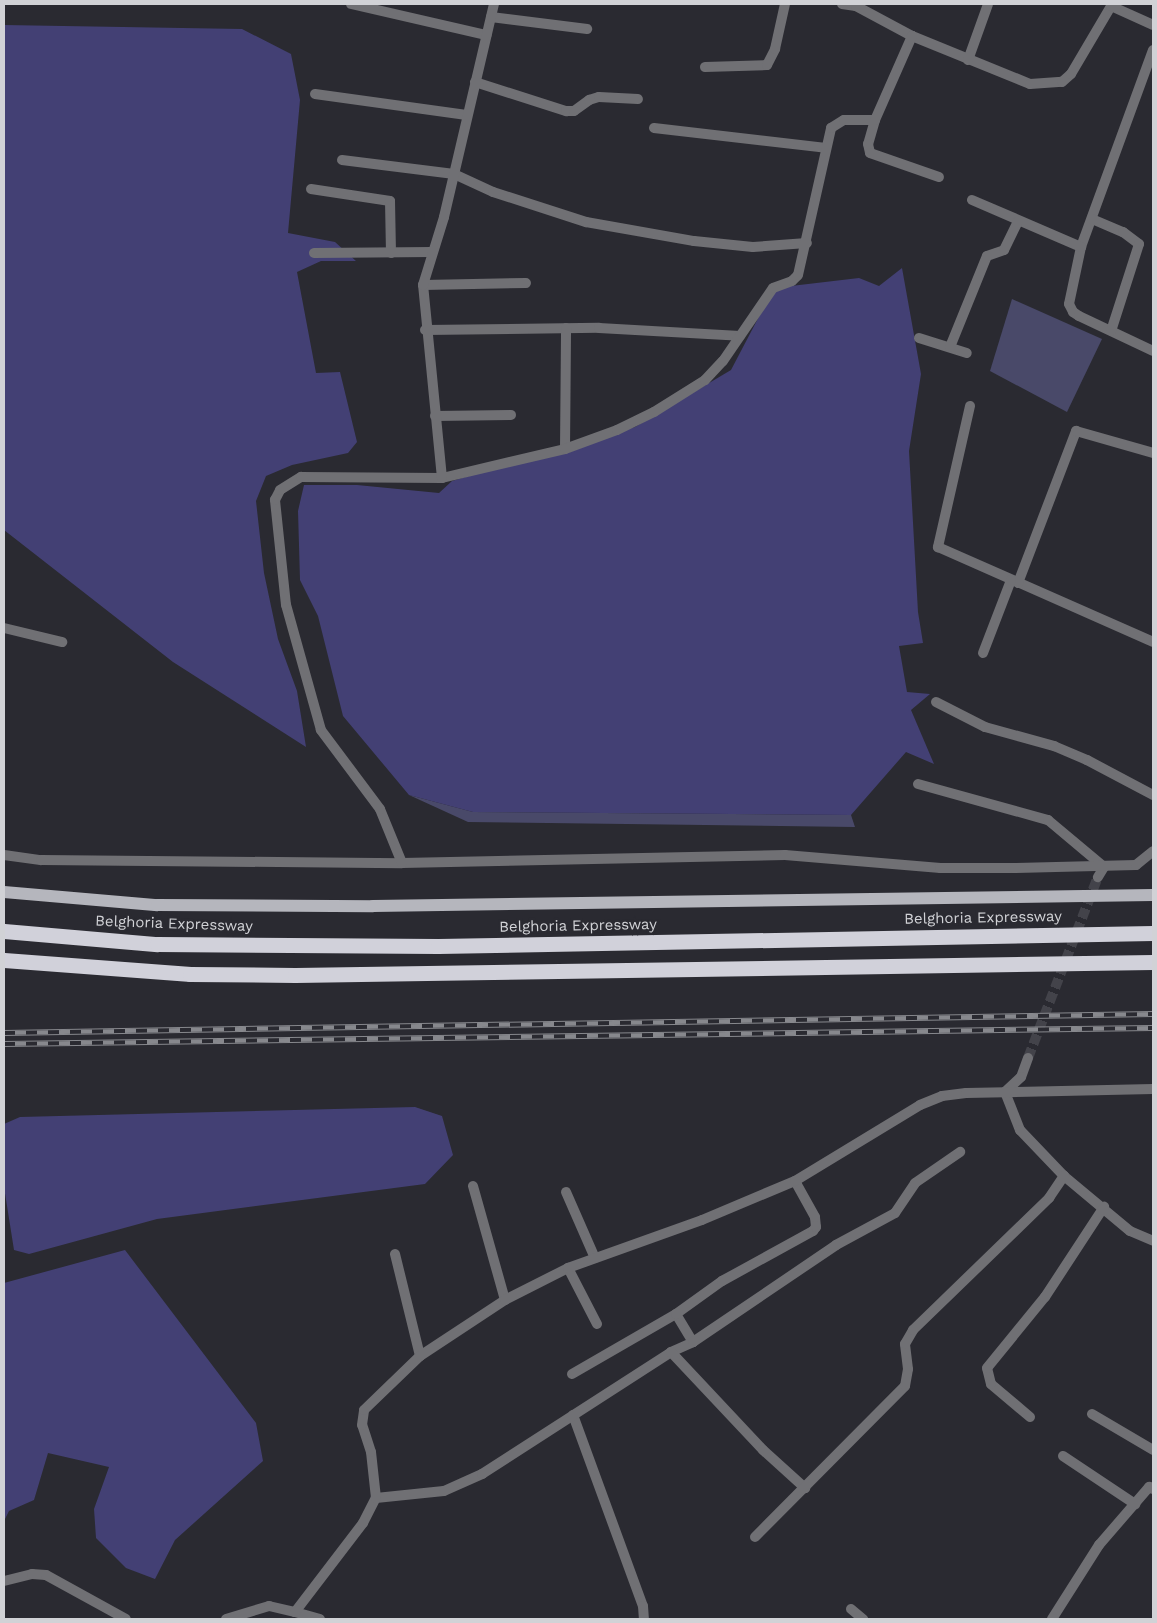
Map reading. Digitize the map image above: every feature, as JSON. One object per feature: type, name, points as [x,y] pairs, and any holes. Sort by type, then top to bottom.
[{"type":"highway","name":"Belghoria Expressway","points":[[4,930],[156,944],[419,946],[1153,933]]},
{"type":"highway","points":[[4,960],[170,973],[285,975],[1153,962]]},
{"type":"main road","points":[[4,892],[158,905],[363,906],[1153,895]]},
{"type":"street","points":[[351,4],[486,35]]},
{"type":"street","points":[[442,478],[423,286],[454,174],[494,4]]},
{"type":"street","points":[[705,67],[767,65],[775,49],[785,4]]},
{"type":"street","points":[[842,4],[857,5],[912,36],[1030,84],[1062,82],[1071,74],[1111,5],[1153,25]]},
{"type":"street","points":[[968,60],[988,4]]},
{"type":"street","points":[[491,17],[587,29]]},
{"type":"street","points":[[912,36],[876,120],[868,144],[870,153],[939,177]]},
{"type":"street","points":[[1153,50],[1081,247],[1070,308],[1153,352]]},
{"type":"street","points":[[475,82],[566,111],[574,111],[589,100],[599,98],[638,99]]},
{"type":"street","points":[[315,94],[467,115]]},
{"type":"street","points":[[402,863],[380,809],[321,730],[286,606],[276,500],[280,490],[301,477],[442,478],[565,449],[647,416],[705,380],[723,361],[773,288],[792,281],[798,275],[807,242],[826,148],[834,123],[854,118],[876,120]]},
{"type":"street","points":[[654,128],[826,148]]},
{"type":"street","points":[[342,160],[454,174],[493,192],[586,222],[726,245],[753,247],[807,242]]},
{"type":"street","points":[[311,189],[390,201],[391,253]]},
{"type":"street","points":[[972,200],[1081,247]]},
{"type":"street","points":[[1092,220],[1123,232],[1139,244],[1111,331]]},
{"type":"street","points":[[950,347],[987,256],[1004,250],[1018,221]]},
{"type":"street","points":[[314,253],[432,252]]},
{"type":"street","points":[[423,286],[526,283]]},
{"type":"street","points":[[426,330],[566,328],[740,336]]},
{"type":"street","points":[[565,449],[566,328]]},
{"type":"street","points":[[919,338],[967,353]]},
{"type":"street","points":[[970,406],[938,547],[1153,642]]},
{"type":"street","points":[[435,416],[512,415]]},
{"type":"street","points":[[983,653],[1076,431],[1153,452]]},
{"type":"street","points":[[4,628],[62,642]]},
{"type":"street","points":[[936,702],[985,727],[1054,746],[1086,760],[1153,795]]},
{"type":"street","points":[[918,784],[1048,820],[1104,867]]},
{"type":"street","points":[[4,855],[40,860],[402,863],[785,855],[940,868],[1104,867],[1136,865],[1153,851]]},
{"type":"street","points":[[1098,876],[1104,867]]},
{"type":"street","points":[[1004,1092],[1021,1077],[1028,1058]]},
{"type":"street","points":[[295,1612],[363,1523],[376,1498],[372,1452],[362,1425],[364,1410],[420,1356],[504,1300],[568,1268],[702,1220],[795,1181],[920,1105],[942,1096],[1004,1092],[1153,1089]]},
{"type":"street","points":[[1004,1092],[1020,1130],[1064,1176],[1104,1207],[1130,1231],[1153,1241]]},
{"type":"street","points":[[376,1498],[444,1491],[482,1474],[671,1352],[693,1342],[811,1260],[895,1213],[915,1183],[960,1152]]},
{"type":"street","points":[[755,1537],[905,1386],[908,1368],[905,1344],[914,1330],[1049,1198],[1064,1176]]},
{"type":"street","points":[[572,1374],[676,1314],[722,1281],[813,1231],[816,1227],[815,1218],[795,1181]]},
{"type":"street","points":[[473,1186],[504,1300]]},
{"type":"street","points":[[566,1192],[595,1258]]},
{"type":"street","points":[[1030,1417],[991,1384],[987,1368],[1045,1297],[1104,1207]]},
{"type":"street","points":[[395,1254],[420,1356]]},
{"type":"street","points":[[568,1268],[597,1324]]},
{"type":"street","points":[[676,1314],[693,1342]]},
{"type":"street","points":[[671,1352],[763,1450],[805,1488]]},
{"type":"street","points":[[1092,1414],[1153,1450]]},
{"type":"street","points":[[573,1415],[643,1606],[644,1619]]},
{"type":"street","points":[[1063,1456],[1135,1504]]},
{"type":"street","points":[[1052,1619],[1099,1545],[1149,1487],[1153,1489]]},
{"type":"street","points":[[4,1581],[32,1574],[46,1575],[126,1619]]},
{"type":"street","points":[[226,1619],[269,1606],[320,1619]]},
{"type":"street","points":[[851,1609],[863,1619]]},
{"type":"shaded area","points":[[4,25],[242,29],[291,54],[300,100],[288,233],[335,242],[356,261],[321,261],[297,272],[316,373],[340,372],[357,442],[348,453],[292,465],[266,476],[256,501],[264,573],[278,639],[297,691],[306,747],[173,662],[4,530]]},
{"type":"shaded area","points":[[902,268],[921,374],[909,451],[918,612],[923,643],[899,646],[907,692],[930,694],[911,710],[934,764],[906,752],[851,815],[473,812],[409,795],[343,716],[318,616],[300,580],[298,511],[304,485],[357,485],[439,493],[452,481],[635,427],[731,370],[774,288],[859,278],[879,286]]},
{"type":"shaded area","points":[[1012,299],[1102,339],[1067,412],[990,371]]},
{"type":"shaded area","points":[[409,795],[473,812],[851,815],[855,827],[468,822]]},
{"type":"shaded area","points":[[415,1107],[442,1116],[453,1155],[425,1184],[157,1219],[29,1254],[14,1250],[4,1187],[4,1124],[20,1117]]},
{"type":"shaded area","points":[[125,1250],[256,1423],[263,1461],[175,1540],[155,1579],[126,1568],[96,1538],[94,1509],[109,1467],[48,1453],[34,1500],[9,1511],[4,1521],[4,1283]]},
{"type":"tunnel","points":[[1028,1058],[1098,877]]},
{"type":"railway","points":[[4,1033],[1153,1014]]},
{"type":"railway","points":[[4,1044],[1153,1028]]}]
